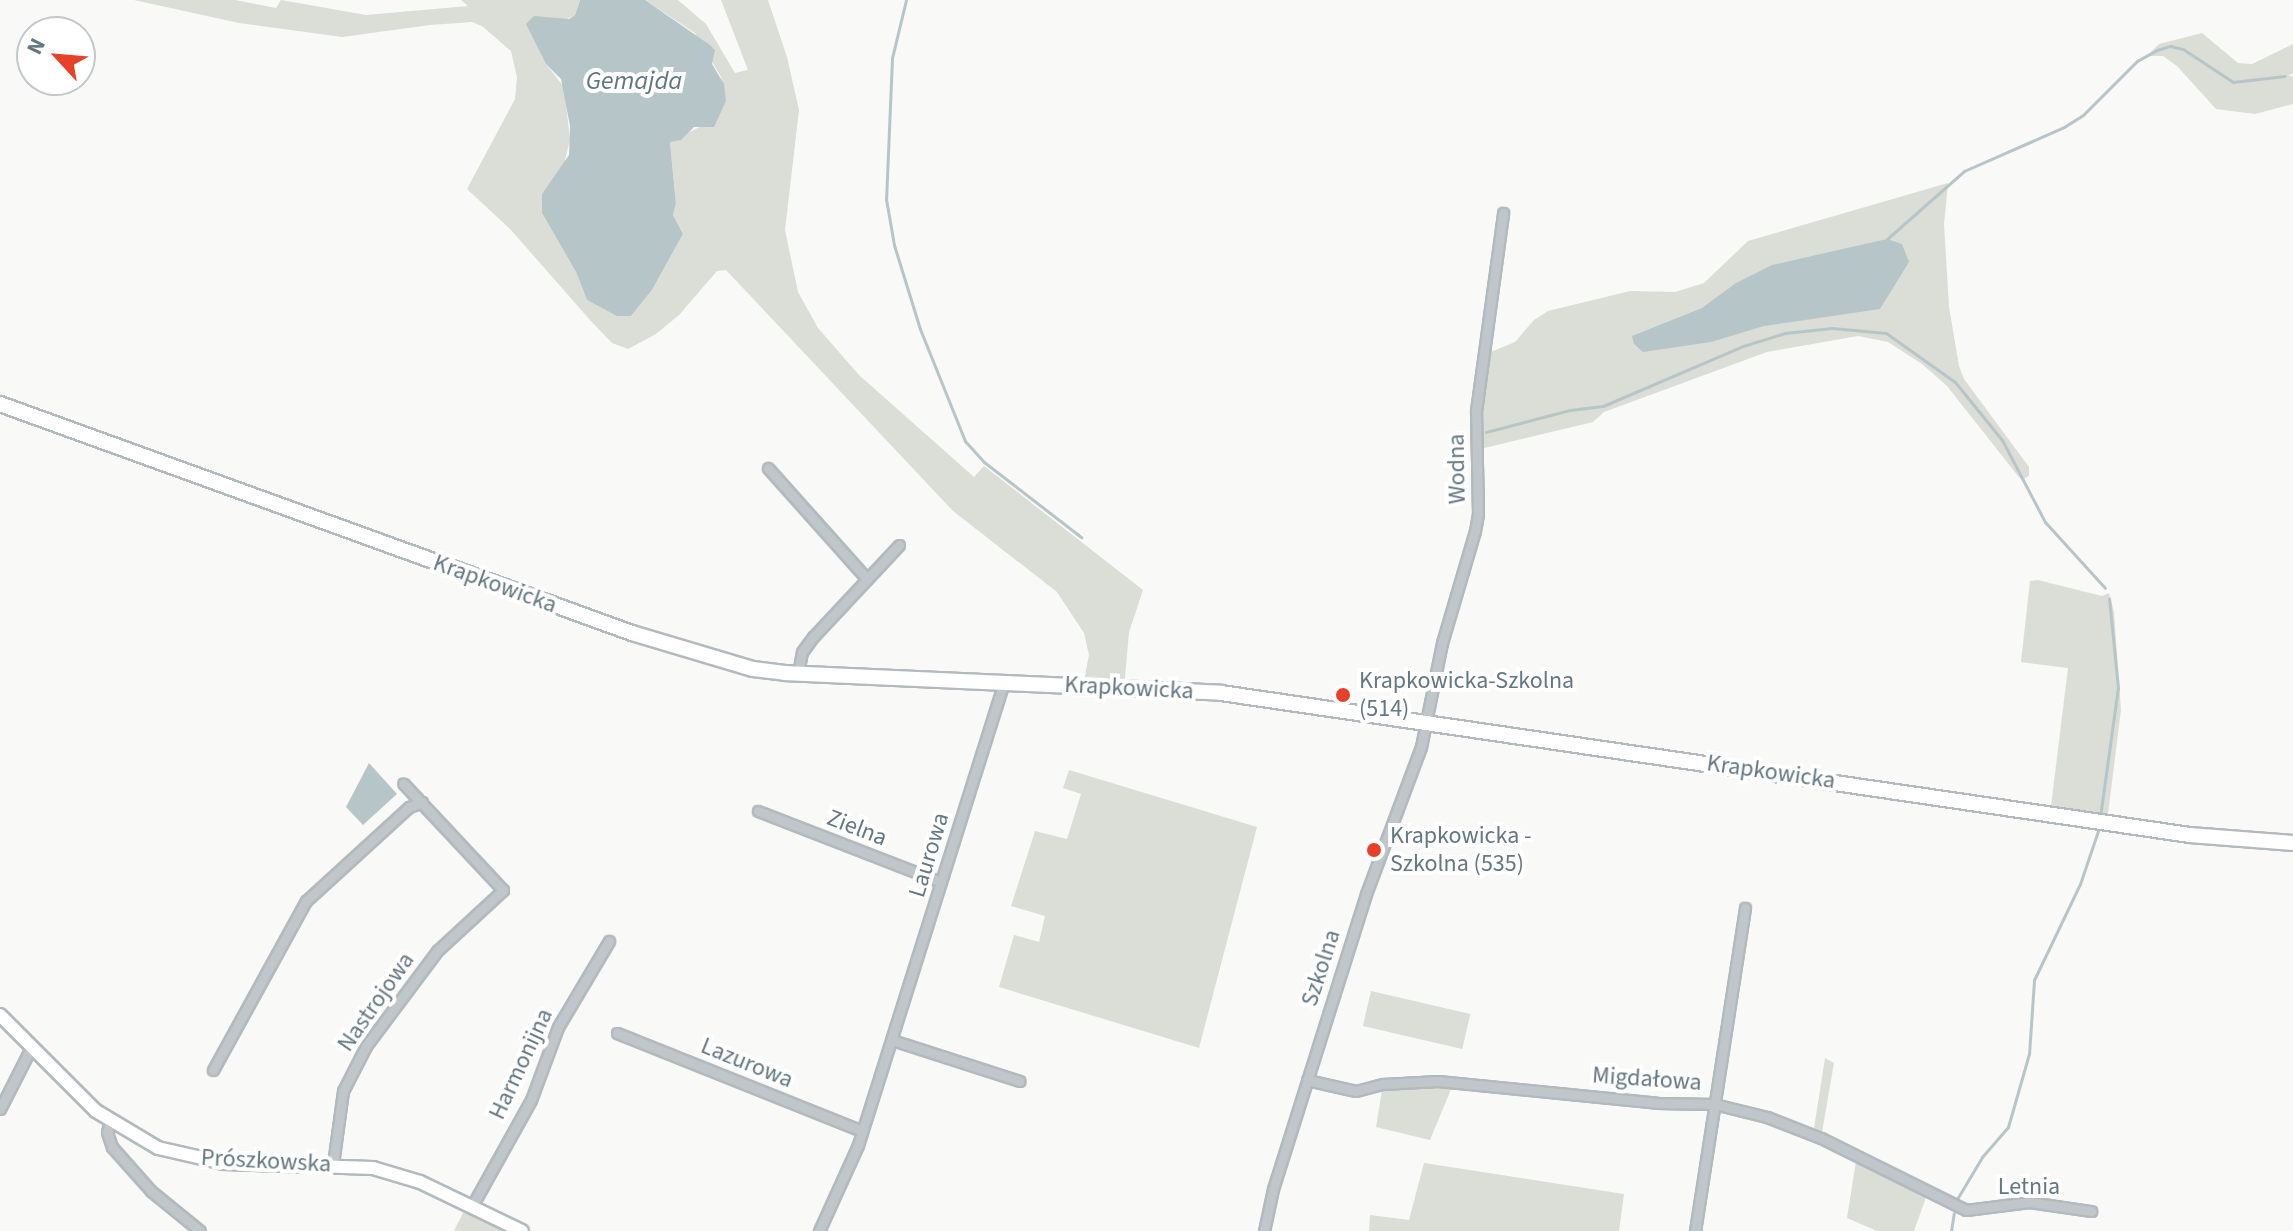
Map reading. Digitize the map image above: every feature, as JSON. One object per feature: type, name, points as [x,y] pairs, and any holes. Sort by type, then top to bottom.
[{"type":"main road","name":"Krapkowicka","points":[[0,404],[632,633],[730,664],[798,674],[1221,693],[2190,835],[2293,843]]},
{"type":"main road","name":"Prószkowska","points":[[0,1015],[110,1122],[158,1148],[198,1160],[252,1165],[333,1164],[393,1173],[522,1231]]},
{"type":"street","name":"Wodna","points":[[1428,721],[1442,643],[1478,514],[1476,411],[1503,213]]},
{"type":"street","points":[[768,468],[867,579]]},
{"type":"street","points":[[798,674],[802,652],[899,545]]},
{"type":"street","name":"Laurowa","points":[[819,1231],[862,1131],[1004,682]]},
{"type":"street","name":"Szkolna","points":[[1264,1231],[1307,1080],[1366,894],[1428,721]]},
{"type":"street","points":[[213,1070],[306,901],[409,807],[422,802],[403,783]]},
{"type":"street","name":"Nastrojowa","points":[[333,1164],[340,1102],[366,1046],[437,951],[503,890],[422,802]]},
{"type":"street","name":"Zielna","points":[[758,811],[941,882]]},
{"type":"street","points":[[1695,1231],[1745,908]]},
{"type":"street","name":"Harmonijna","points":[[472,1206],[531,1100],[558,1027],[609,941]]},
{"type":"street","name":"Lazurowa","points":[[617,1033],[862,1131]]},
{"type":"street","points":[[892,1040],[1020,1081]]},
{"type":"street","points":[[0,1109],[31,1048]]},
{"type":"street","name":"Migdałowa","points":[[1307,1080],[1356,1091],[1398,1082],[1438,1081],[1657,1103],[1714,1104],[1767,1117],[1821,1138],[1966,1210]]},
{"type":"street","points":[[110,1122],[107,1132],[112,1147],[151,1191],[200,1231]]},
{"type":"street","name":"Letnia","points":[[1966,1210],[2029,1202],[2091,1211]]},
{"type":"shaded area","points":[[134,0],[235,0],[276,8],[281,0],[366,15],[468,6],[461,0],[580,0],[575,15],[533,35],[546,64],[564,87],[570,139],[564,165],[542,194],[542,213],[576,272],[587,300],[631,316],[652,290],[683,234],[673,215],[676,204],[670,141],[700,127],[726,101],[721,77],[695,33],[645,0],[678,0],[706,24],[735,73],[748,70],[721,0],[768,0],[787,57],[799,110],[785,230],[798,292],[818,328],[859,375],[974,477],[984,466],[1143,590],[1129,632],[1124,688],[1083,686],[1089,655],[1084,633],[1057,592],[953,511],[726,270],[717,271],[679,315],[656,334],[628,349],[612,343],[511,230],[467,189],[515,99],[517,77],[511,51],[482,26],[472,22],[430,25],[342,37],[239,23]]},
{"type":"shaded area","points":[[2202,33],[2238,63],[2252,64],[2293,44],[2293,73],[2288,76],[2293,76],[2293,104],[2255,114],[2216,109],[2177,66],[2163,56],[2147,56],[2159,44]]},
{"type":"shaded area","points":[[1948,183],[1944,224],[1949,307],[1959,366],[1964,379],[2029,467],[2029,476],[2022,480],[1947,386],[1922,364],[1888,342],[1858,336],[1767,352],[1604,412],[1593,422],[1476,450],[1481,356],[1515,342],[1534,320],[1548,311],[1630,291],[1675,292],[1704,283],[1748,241]]},
{"type":"shaded area","points":[[2038,580],[2102,596],[2109,593],[2114,612],[2121,710],[2107,822],[2050,814],[2068,668],[2021,662],[2030,581]]},
{"type":"shaded area","points":[[1069,770],[1257,827],[1199,1048],[999,987],[1014,935],[1039,942],[1045,916],[1011,906],[1035,831],[1067,839],[1081,794],[1063,788]]},
{"type":"shaded area","points":[[1371,991],[1470,1014],[1462,1049],[1363,1026]]},
{"type":"shaded area","points":[[1825,1058],[1834,1063],[1821,1138],[1813,1135]]},
{"type":"shaded area","points":[[1454,1082],[1430,1140],[1376,1127],[1383,1084]]},
{"type":"shaded area","points":[[1857,1155],[1929,1189],[1914,1231],[1877,1231],[1847,1218]]},
{"type":"shaded area","points":[[1424,1163],[1624,1194],[1619,1231],[1369,1231],[1370,1215],[1409,1220]]},
{"type":"shaded area","points":[[468,1203],[522,1231],[454,1231]]},
{"type":"water","name":"Gemajda","points":[[580,0],[645,0],[715,50],[712,64],[724,84],[726,101],[714,127],[694,127],[681,140],[670,142],[676,204],[673,215],[683,234],[652,290],[631,316],[617,316],[587,300],[576,272],[542,213],[542,194],[569,155],[570,126],[561,79],[546,64],[526,24],[534,16],[569,19],[575,15]]},
{"type":"water","points":[[1887,239],[1902,244],[1909,262],[1880,309],[1764,326],[1711,342],[1643,352],[1634,344],[1632,336],[1702,308],[1736,283],[1772,265]]},
{"type":"water","points":[[369,763],[397,794],[363,825],[346,807]]},
{"type":"waterway","points":[[906,0],[892,58],[886,199],[894,245],[920,329],[965,441],[984,462],[1081,537]]},
{"type":"waterway","points":[[1887,239],[1964,171],[2064,127],[2083,115],[2137,61],[2157,50],[2170,46],[2183,49],[2233,82],[2285,76]]},
{"type":"waterway","points":[[1486,432],[1570,410],[1603,406],[1743,346],[1785,333],[1832,328],[1886,333],[1955,382],[2002,440],[2045,522],[2105,588]]},
{"type":"waterway","points":[[2100,817],[2118,688],[2109,598]]},
{"type":"waterway","points":[[1957,1199],[1982,1157],[2008,1127],[2029,1054],[2034,980],[2080,884],[2099,828]]},
{"type":"waterway","points":[[1951,1231],[1954,1213]]},
{"type":"place","name":"Krapkowicka-Szkolna (514)","points":[[1343,695]]},
{"type":"place","name":"Krapkowicka - Szkolna (535)","points":[[1374,850]]}]
